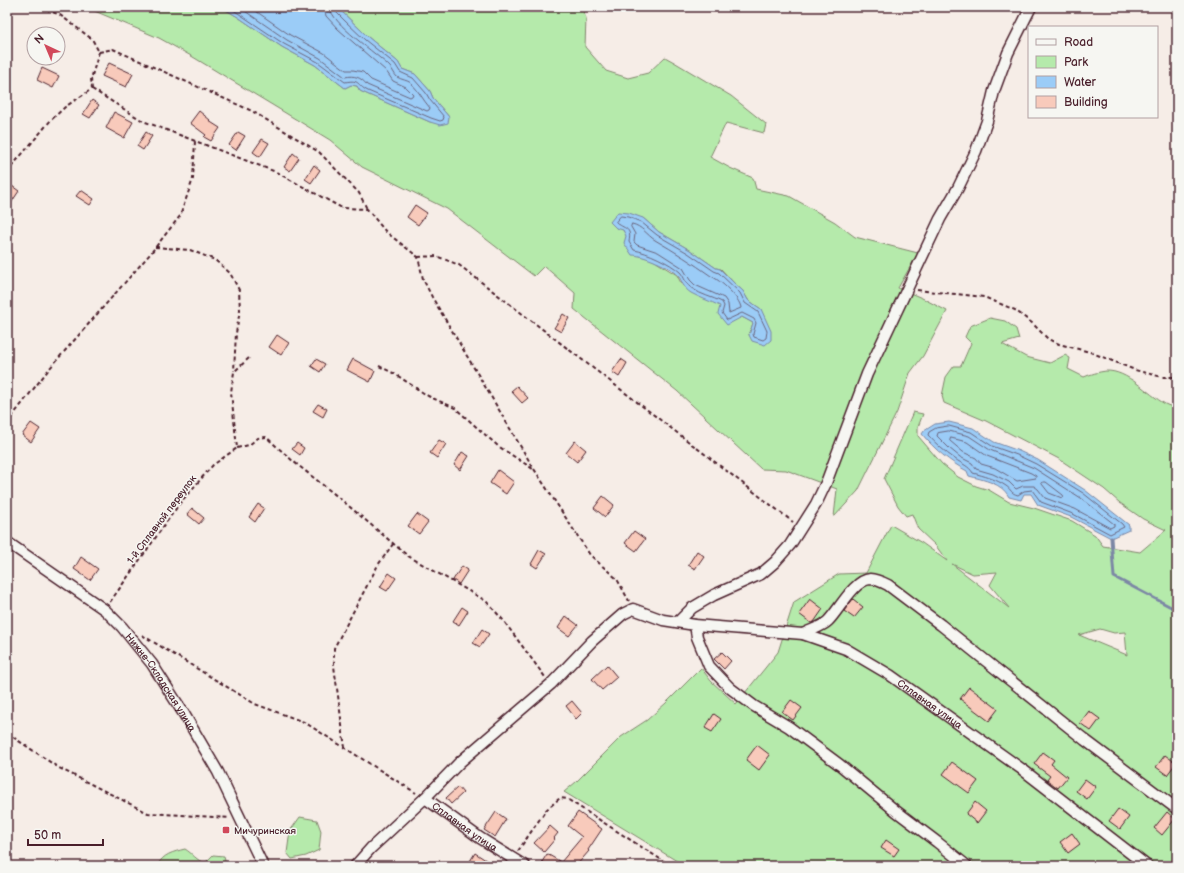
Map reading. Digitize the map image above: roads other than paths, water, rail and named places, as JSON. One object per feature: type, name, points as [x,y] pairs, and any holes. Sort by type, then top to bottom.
[{"type":"street","points":[[678,622],[692,608],[714,595],[761,574],[775,562],[790,545],[816,504],[826,483],[867,374],[940,219],[958,188],[976,151],[987,121],[994,90],[1008,53],[1031,7]]},
{"type":"street","name":"Нижне-Складская улица","points":[[7,542],[105,610],[122,627],[152,664],[218,772],[241,819],[260,865]]},
{"type":"street","points":[[803,634],[827,622],[862,581],[878,580],[888,585],[942,625],[1079,735],[1177,809]]},
{"type":"street","name":"Сплавная улица","points":[[525,866],[480,838],[425,798],[460,762],[551,684],[592,641],[623,614],[633,609],[663,620],[695,625],[803,634],[846,649],[890,674],[1023,770],[1147,866]]},
{"type":"street","points":[[695,625],[697,636],[710,666],[730,688],[754,706],[789,726],[966,866]]},
{"type":"street","points":[[354,866],[370,848],[425,798]]},
{"type":"water","points":[[221,7],[337,7],[368,37],[398,62],[402,69],[415,74],[430,91],[433,98],[449,117],[448,123],[440,125],[430,122],[360,91],[357,86],[351,85],[345,88],[315,65],[282,47]]},
{"type":"water","points":[[618,212],[629,213],[643,218],[659,232],[690,250],[716,268],[720,269],[743,291],[748,300],[761,309],[771,331],[771,340],[765,345],[752,341],[749,335],[753,323],[742,317],[727,325],[718,314],[720,306],[688,291],[684,287],[678,275],[674,272],[650,259],[632,255],[624,243],[626,236],[623,230],[616,228],[610,222]]},
{"type":"water","points":[[949,422],[973,428],[994,442],[1038,460],[1085,490],[1129,525],[1129,530],[1111,538],[1071,517],[1038,505],[1031,494],[1024,494],[1021,500],[1009,497],[1002,488],[997,485],[969,476],[967,471],[954,464],[943,455],[922,434],[935,424]]},
{"type":"waterway","points":[[1111,538],[1114,577],[1171,607],[1177,612]]},
{"type":"place","name":"Мичуринская","points":[[226,830]]}]
